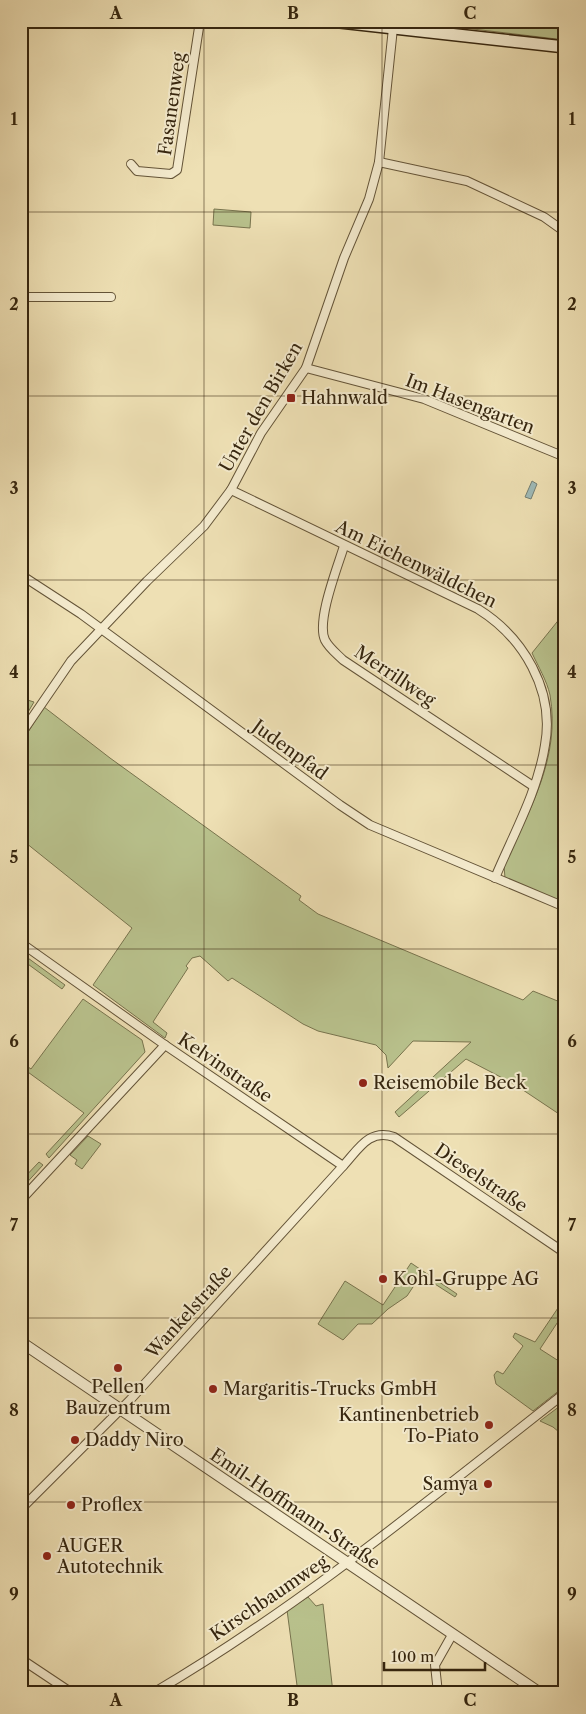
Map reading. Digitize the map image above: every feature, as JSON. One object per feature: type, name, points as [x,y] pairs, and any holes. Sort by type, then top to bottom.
[{"type":"main road","points":[[331,21],[565,48]]},
{"type":"street","name":"Fasanenweg","points":[[131,164],[137,171],[171,174],[177,170],[200,21]]},
{"type":"street","name":"Unter den Birken","points":[[21,734],[66,667],[141,586],[204,526],[230,490],[261,434],[306,368],[344,258],[369,199],[379,162],[392,28]]},
{"type":"street","points":[[379,162],[467,181],[544,217],[565,232]]},
{"type":"street","points":[[21,297],[111,297]]},
{"type":"street","name":"Im Hasengarten","points":[[306,368],[424,398],[565,457]]},
{"type":"street","name":"Am Eichenwäldchen","points":[[230,490],[478,609],[502,626],[512,636],[535,672],[545,706],[546,745],[533,786],[495,878]]},
{"type":"street","name":"Merrillweg","points":[[344,546],[325,613],[324,640],[344,660],[533,786]]},
{"type":"street","name":"Judenpfad","points":[[21,575],[101,630],[340,805],[370,824],[565,907]]},
{"type":"street","points":[[21,943],[165,1045]]},
{"type":"street","name":"Kelvinstraße","points":[[21,1200],[165,1045],[343,1166]]},
{"type":"street","name":"Wankelstraße","points":[[21,1509],[120,1410],[343,1166],[370,1138],[378,1134]]},
{"type":"street","name":"Dieselstraße","points":[[378,1134],[394,1137],[565,1252]]},
{"type":"street","name":"Emil-Hoffmann-Straße","points":[[21,1342],[540,1693]]},
{"type":"street","name":"Kirschbaumweg","points":[[152,1693],[246,1633],[407,1519],[565,1394]]},
{"type":"street","points":[[438,1693],[435,1664],[452,1635]]},
{"type":"street","points":[[22,1660],[72,1693]]},
{"type":"green space","points":[[406,21],[565,21],[565,40]]},
{"type":"green space","points":[[214,209],[251,212],[250,228],[213,225]]},
{"type":"green space","points":[[565,612],[565,904],[505,878],[504,866],[540,783],[547,762],[551,740],[552,718],[549,690],[532,653]]},
{"type":"green space","points":[[21,698],[34,702],[21,724]]},
{"type":"green space","points":[[44,707],[110,758],[301,896],[299,900],[318,914],[523,1000],[533,991],[565,1004],[565,1118],[514,1084],[466,1059],[399,1117],[395,1112],[471,1042],[413,1041],[388,1068],[386,1055],[376,1045],[318,1031],[303,1024],[232,978],[228,981],[200,956],[192,958],[186,966],[188,968],[153,1022],[167,1033],[165,1038],[93,985],[132,928],[21,839],[21,743]]},
{"type":"green space","points":[[21,953],[65,985],[62,989],[21,959]]},
{"type":"green space","points":[[83,999],[142,1040],[145,1052],[49,1158],[46,1154],[84,1113],[21,1067],[21,1062],[31,1069]]},
{"type":"green space","points":[[88,1136],[101,1144],[82,1169],[75,1164],[77,1160],[70,1155]]},
{"type":"green space","points":[[39,1162],[43,1165],[21,1189],[21,1181]]},
{"type":"green space","points":[[411,1263],[457,1294],[455,1297],[421,1275],[407,1296],[388,1309],[372,1324],[358,1324],[343,1340],[318,1324],[345,1281],[383,1305]]},
{"type":"green space","points":[[560,1305],[565,1307],[565,1311],[540,1349],[565,1365],[565,1386],[533,1411],[496,1384],[494,1375],[497,1371],[503,1374],[523,1346],[513,1337],[515,1333],[535,1342]]},
{"type":"green space","points":[[564,1403],[565,1437],[553,1427],[540,1421]]},
{"type":"green space","points":[[308,1597],[316,1606],[323,1604],[333,1693],[298,1693],[287,1610]]},
{"type":"water","points":[[532,481],[537,484],[531,499],[525,497]]},
{"type":"place","name":"Hahnwald","points":[[291,398]]},
{"type":"place","name":"Reisemobile Beck","points":[[363,1083]]},
{"type":"place","name":"Kohl-Gruppe AG","points":[[383,1279]]},
{"type":"place","name":"Pellen Bauzentrum","points":[[118,1368]]},
{"type":"place","name":"Margaritis-Trucks GmbH","points":[[213,1389]]},
{"type":"place","name":"Kantinenbetrieb To-Piato","points":[[489,1425]]},
{"type":"place","name":"Daddy Niro","points":[[75,1440]]},
{"type":"place","name":"Samya","points":[[488,1484]]},
{"type":"place","name":"Proflex","points":[[71,1505]]},
{"type":"place","name":"AUGER Autotechnik","points":[[47,1556]]}]
